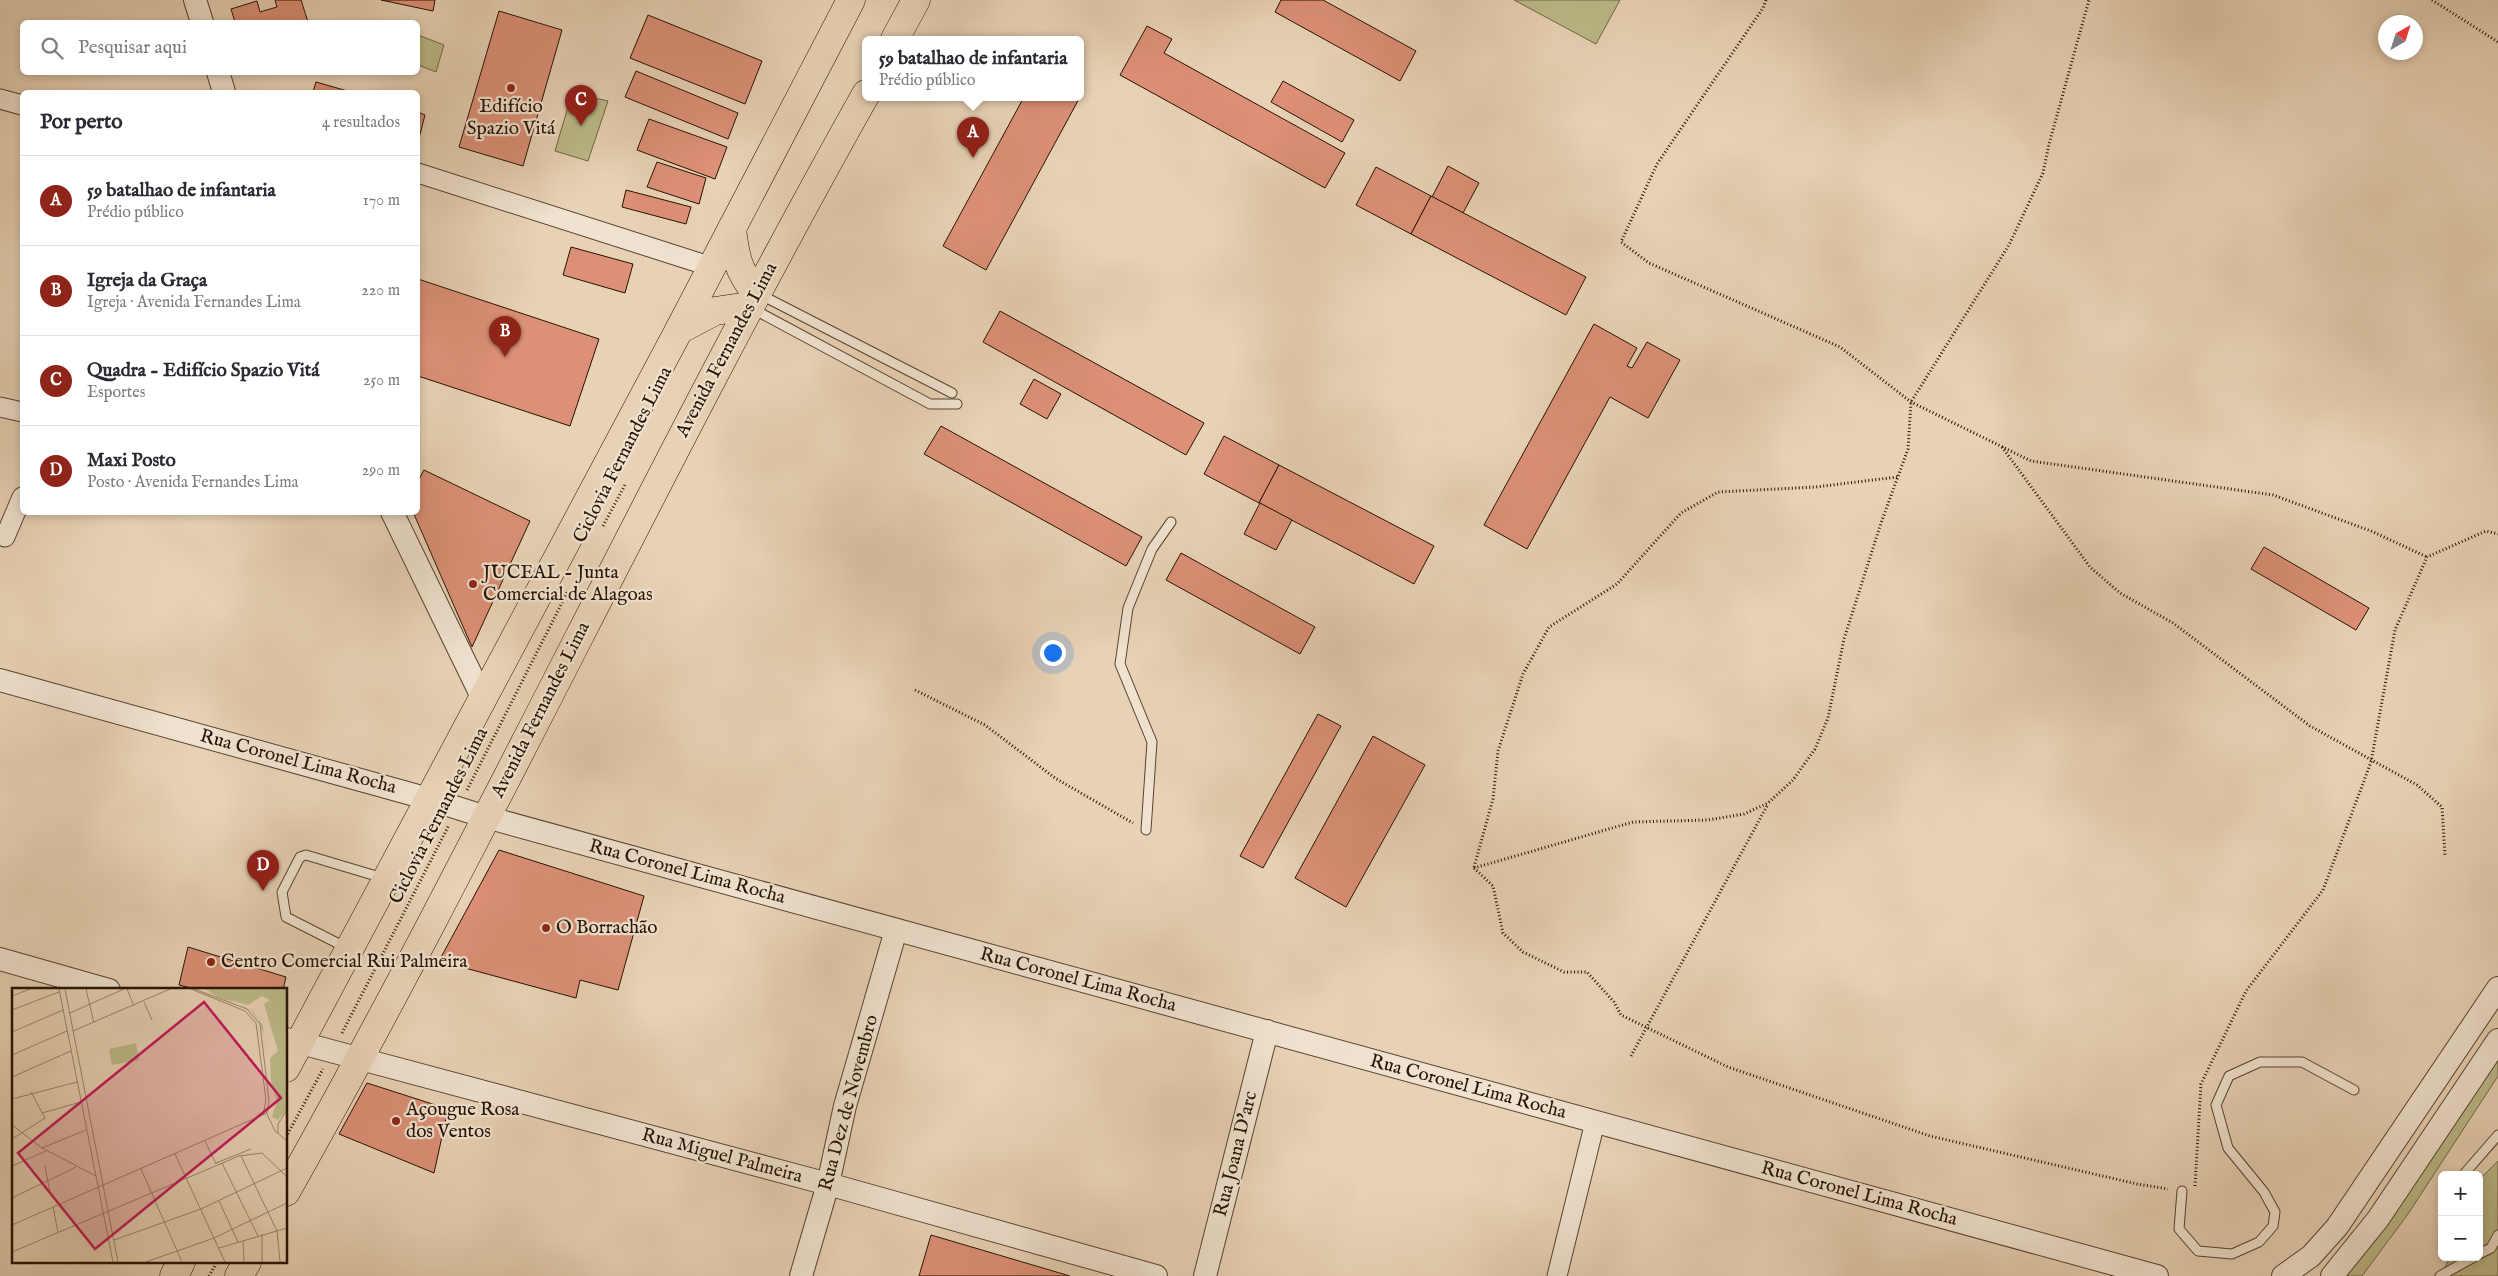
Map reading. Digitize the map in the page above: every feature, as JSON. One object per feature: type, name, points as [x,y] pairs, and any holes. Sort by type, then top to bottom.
[{"type":"highway","points":[[897,36],[916,0]]},
{"type":"highway","points":[[288,1060],[293,1041],[349,949],[679,330],[846,1]]},
{"type":"highway","name":"Avenida Fernandes Lima","points":[[288,1188],[361,1058],[753,300],[862,101]]},
{"type":"highway","points":[[679,330],[715,311],[753,300],[737,262],[732,228]]},
{"type":"highway","points":[[174,1276],[180,1264]]},
{"type":"highway","points":[[239,1276],[246,1264]]},
{"type":"street","points":[[195,0],[201,20]]},
{"type":"street","points":[[219,75],[223,90]]},
{"type":"street","points":[[0,99],[20,104]]},
{"type":"street","points":[[420,174],[712,267]]},
{"type":"street","points":[[0,407],[20,412]]},
{"type":"street","points":[[5,536],[20,502]]},
{"type":"street","points":[[393,515],[482,697]]},
{"type":"street","name":"Rua Coronel Lima Rocha","points":[[0,680],[429,798],[486,817],[2157,1276]]},
{"type":"street","name":"Rua Dez de Novembro","points":[[801,1276],[828,1184],[845,1106],[896,930]]},
{"type":"street","points":[[0,959],[102,988]]},
{"type":"street","points":[[2283,1276],[2311,1256],[2337,1226],[2498,988]]},
{"type":"street","name":"Rua Joana D'arc","points":[[1205,1276],[1267,1031]]},
{"type":"street","points":[[2332,1276],[2378,1219],[2498,1040]]},
{"type":"street","name":"Rua Miguel Palmeira","points":[[293,1041],[828,1184],[1156,1276]]},
{"type":"street","points":[[1557,1276],[1595,1122]]},
{"type":"lane","points":[[753,300],[952,393]]},
{"type":"lane","points":[[753,300],[930,404],[957,404]]},
{"type":"lane","points":[[1146,830],[1152,742],[1120,664],[1128,608],[1152,549],[1171,522]]},
{"type":"lane","points":[[349,949],[286,917],[282,892],[300,857],[306,855],[386,879]]},
{"type":"lane","points":[[2182,1191],[2179,1229],[2198,1251],[2232,1254],[2259,1242],[2273,1226],[2275,1212],[2264,1192],[2228,1148],[2216,1105],[2229,1076],[2260,1062],[2302,1062],[2354,1090]]},
{"type":"lane","points":[[2467,1171],[2498,1135]]},
{"type":"lane","points":[[2483,1252],[2491,1248],[2498,1235]]},
{"type":"lane","points":[[2440,1276],[2467,1261]]},
{"type":"path","points":[[1766,0],[1764,8],[1657,164],[1621,242],[1649,263],[1840,347],[1911,402],[2031,462],[2273,496],[2371,531],[2427,557]]},
{"type":"path","points":[[1474,868],[1633,822],[1708,820],[1744,814],[1768,803],[1793,780],[1815,750],[1828,718],[1844,639],[1908,449],[1911,402],[2009,245],[2043,174],[2049,144],[2089,0]]},
{"type":"path","points":[[2432,0],[2498,42]]},
{"type":"path","points":[[2002,447],[2096,572],[2120,593],[2173,623],[2310,726],[2371,762],[2416,785],[2442,807],[2445,855]]},
{"type":"path","points":[[1474,868],[1493,799],[1498,751],[1523,674],[1549,627],[1617,584],[1682,514],[1718,492],[1816,487],[1898,477]]},
{"type":"path","name":"Ciclovia Fernandes Lima","points":[[601,530],[628,480]]},
{"type":"path","points":[[1474,868],[1493,886],[1503,933],[1523,952],[1564,972],[1587,972],[1614,1002],[1621,1015],[1728,1067],[1930,1136],[2137,1184],[2195,1193],[2201,1084],[2246,991],[2323,890],[2371,762],[2395,630],[2427,557],[2486,530],[2498,534]]},
{"type":"path","name":"Ciclovia Fernandes Lima","points":[[288,1133],[333,1051],[570,587]]},
{"type":"path","points":[[915,690],[985,725],[1055,778],[1146,830]]},
{"type":"path","points":[[1631,1056],[1768,803]]},
{"type":"path","points":[[209,1276],[216,1264]]},
{"type":"shaded area","points":[[1514,0],[1620,0],[1596,44]]},
{"type":"shaded area","points":[[420,36],[444,45],[436,72],[420,66]]},
{"type":"shaded area","points":[[572,93],[608,101],[588,161],[555,151]]},
{"type":"shaded area","points":[[2498,1052],[2498,1076],[2408,1214],[2362,1276],[2342,1276]]},
{"type":"shaded area","points":[[2498,1161],[2498,1276],[2441,1276],[2448,1261],[2483,1261],[2483,1176]]},
{"type":"building","points":[[275,0],[301,0],[307,20],[234,20],[231,9],[257,1],[260,12],[277,7]]},
{"type":"building","points":[[381,0],[435,0],[433,11]]},
{"type":"building","points":[[1281,0],[1323,0],[1416,51],[1400,81],[1275,12]]},
{"type":"building","name":"Edifício Spazio Vitá","points":[[499,11],[562,30],[523,166],[459,147]]},
{"type":"building","points":[[648,15],[762,61],[745,104],[630,58]]},
{"type":"building","points":[[1147,26],[1172,39],[1164,53],[1345,153],[1325,188],[1120,75]]},
{"type":"building","points":[[636,71],[738,113],[728,139],[625,97]]},
{"type":"building","points":[[1283,81],[1354,120],[1342,142],[1271,102]]},
{"type":"building","points":[[316,82],[344,90],[314,90]]},
{"type":"building","points":[[1022,101],[1078,101],[986,270],[943,246]]},
{"type":"building","points":[[420,113],[425,115],[420,134]]},
{"type":"building","points":[[649,119],[727,147],[715,179],[637,150]]},
{"type":"building","points":[[657,162],[706,178],[699,204],[647,187]]},
{"type":"building","points":[[1448,166],[1479,183],[1463,213],[1432,197]]},
{"type":"building","points":[[1376,167],[1431,196],[1411,234],[1356,205]]},
{"type":"building","points":[[626,190],[691,207],[686,224],[622,207]]},
{"type":"building","points":[[1431,196],[1586,277],[1566,315],[1411,234]]},
{"type":"building","points":[[571,247],[633,264],[625,293],[563,275]]},
{"type":"building","points":[[420,280],[599,339],[570,426],[420,377]]},
{"type":"building","points":[[1000,311],[1204,423],[1186,455],[983,342]]},
{"type":"building","points":[[1594,324],[1637,348],[1627,366],[1632,368],[1647,342],[1680,360],[1648,418],[1610,397],[1527,549],[1484,525]]},
{"type":"building","points":[[1034,379],[1061,394],[1047,419],[1020,404]]},
{"type":"building","points":[[941,426],[1142,537],[1126,566],[924,454]]},
{"type":"building","points":[[1224,436],[1279,465],[1259,503],[1204,474]]},
{"type":"building","points":[[1279,465],[1434,546],[1414,584],[1259,503]]},
{"type":"building","name":"JUCEAL - Junta Comercial de Alagoas","points":[[424,470],[530,521],[472,647],[414,515],[420,515],[420,477]]},
{"type":"building","points":[[1260,503],[1292,520],[1276,550],[1244,534]]},
{"type":"building","points":[[2264,547],[2369,608],[2356,630],[2251,569]]},
{"type":"building","points":[[1181,553],[1315,627],[1300,654],[1166,580]]},
{"type":"building","points":[[1318,714],[1341,726],[1263,868],[1240,856]]},
{"type":"building","points":[[1373,736],[1425,765],[1346,907],[1295,878]]},
{"type":"building","name":"O Borrachão","points":[[499,850],[644,896],[618,990],[580,980],[576,998],[439,961]]},
{"type":"building","name":"Centro Comercial Rui Palmeira","points":[[188,947],[286,977],[283,988],[191,988],[179,985]]},
{"type":"building","name":"Açougue Rosa dos Ventos","points":[[367,1083],[448,1109],[434,1173],[339,1134]]},
{"type":"building","points":[[931,1235],[1070,1276],[919,1276]]},
{"type":"place","name":"Edifício Spazio Vitá","points":[[511,88]]},
{"type":"place","name":"Quadra - Edifício Spazio Vitá","points":[[581,126]]},
{"type":"place","name":"59 batalhao de infantaria","points":[[973,158]]},
{"type":"place","name":"Igreja da Graça","points":[[505,357]]},
{"type":"place","name":"JUCEAL - Junta Comercial de Alagoas","points":[[473,584]]},
{"type":"place","name":"Maxi Posto","points":[[263,891]]},
{"type":"place","name":"O Borrachão","points":[[546,928]]},
{"type":"place","name":"Centro Comercial Rui Palmeira","points":[[211,962]]},
{"type":"place","name":"Açougue Rosa dos Ventos","points":[[396,1121]]}]
